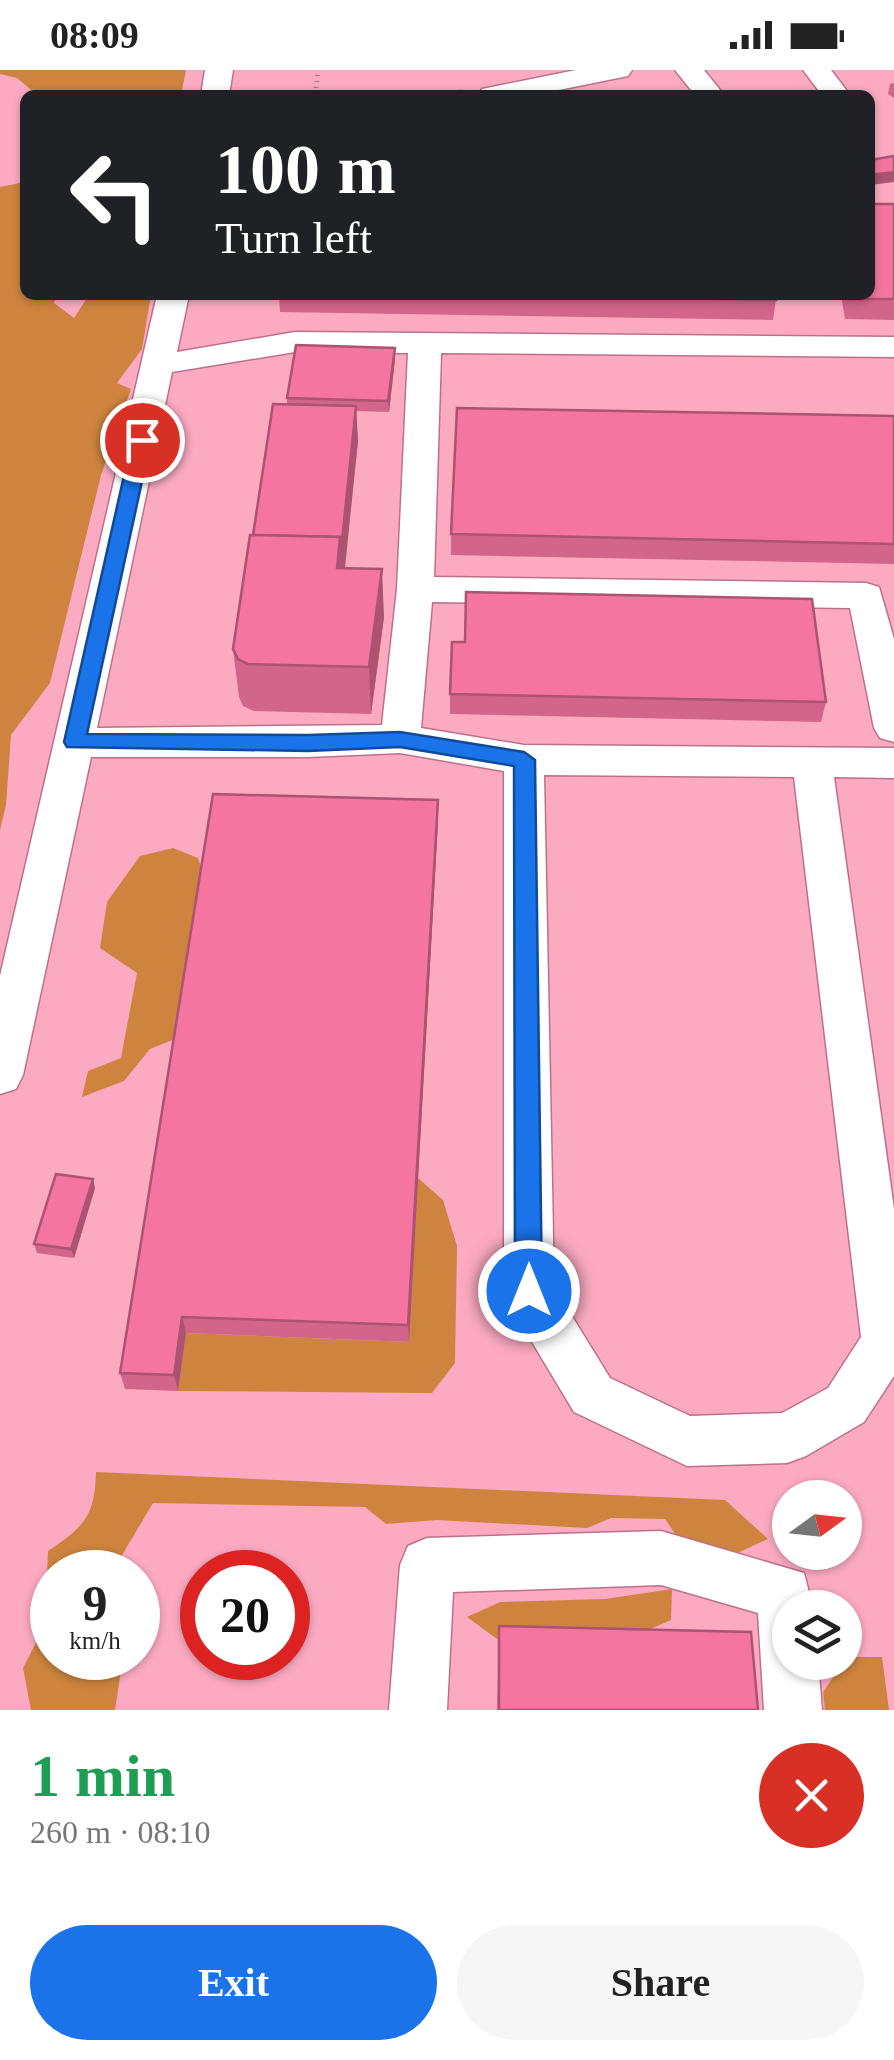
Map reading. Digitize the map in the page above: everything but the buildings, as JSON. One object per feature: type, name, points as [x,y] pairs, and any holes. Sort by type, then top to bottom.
[{"type":"street","points":[[542,90],[572,87],[618,70]]},
{"type":"street","points":[[689,70],[706,90]]},
{"type":"street","points":[[0,1075],[173,300]]},
{"type":"street","points":[[158,364],[294,342],[894,347]]},
{"type":"street","points":[[400,740],[414,589],[426,342]]},
{"type":"street","points":[[414,589],[866,596],[894,728]]},
{"type":"street","points":[[74,742],[400,740],[524,760],[894,763]]},
{"type":"street","points":[[524,760],[529,1291],[592,1395],[687,1441],[787,1438],[846,1405],[887,1342],[812,762]]},
{"type":"street","points":[[418,1710],[428,1565],[662,1558],[784,1594],[793,1710]]},
{"type":"path","points":[[316,88],[318,70]]},
{"type":"shaded area","points":[[0,70],[186,70],[182,90],[31,90],[17,78],[0,74]]},
{"type":"shaded area","points":[[20,183],[20,300],[55,300],[74,318],[86,300],[150,300],[142,349],[117,383],[131,389],[101,475],[50,683],[11,735],[6,805],[0,830],[0,187]]},
{"type":"shaded area","points":[[173,848],[198,858],[205,878],[180,1037],[150,1049],[124,1081],[82,1097],[88,1071],[121,1058],[137,973],[100,948],[107,902],[140,856]]},
{"type":"shaded area","points":[[418,1178],[443,1200],[457,1246],[455,1363],[432,1393],[178,1391],[186,1333],[408,1342]]},
{"type":"shaded area","points":[[96,1472],[725,1500],[768,1539],[733,1555],[684,1547],[665,1519],[611,1518],[587,1528],[437,1520],[386,1524],[365,1507],[153,1503],[125,1550],[49,1550],[79,1527],[93,1500]]},
{"type":"shaded area","points":[[672,1589],[671,1620],[612,1646],[497,1639],[467,1617],[500,1602],[605,1599]]},
{"type":"shaded area","points":[[30,1654],[30,1680],[120,1680],[115,1710],[31,1710],[23,1668]]},
{"type":"shaded area","points":[[862,1657],[882,1657],[889,1710],[825,1710],[823,1692],[831,1680],[862,1680]]},
{"type":"route","points":[[142,440],[74,742],[400,740],[524,760],[529,1291]]}]
